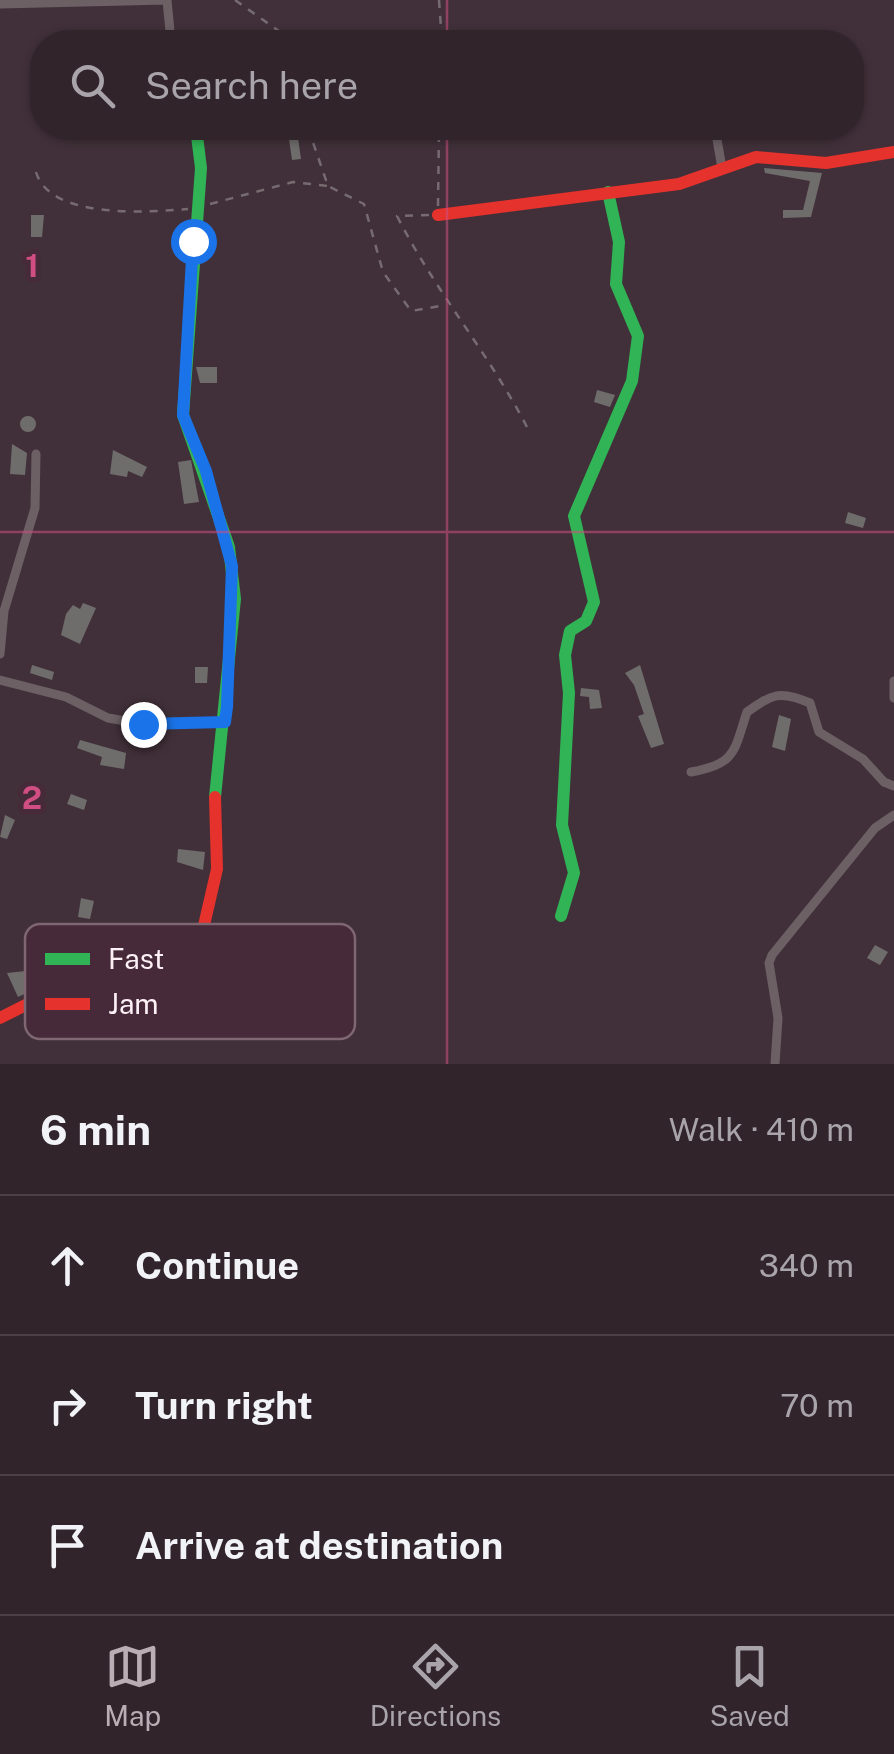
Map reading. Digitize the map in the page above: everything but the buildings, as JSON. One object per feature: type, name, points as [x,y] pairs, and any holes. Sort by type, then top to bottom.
[{"type":"street","points":[[0,4],[167,0],[171,30]]},
{"type":"street","points":[[198,140],[201,168],[195,208],[183,415],[206,471],[232,566],[225,722],[215,800],[215,883],[205,924]]},
{"type":"street","points":[[717,140],[722,168]]},
{"type":"street","points":[[438,215],[680,184],[756,157],[826,164],[894,152]]},
{"type":"street","points":[[561,916],[574,873],[562,825],[568,693],[565,654],[570,631],[586,621],[594,602],[574,516],[632,382],[638,336],[616,284],[619,242],[608,192]]},
{"type":"street","points":[[0,654],[4,611],[35,508],[36,454]]},
{"type":"street","points":[[0,680],[66,697],[108,718],[143,724],[225,722]]},
{"type":"street","points":[[894,681],[894,698]]},
{"type":"street","points":[[691,772],[718,766],[739,744],[747,712],[770,694],[784,693],[811,704],[819,732],[863,759],[884,782],[894,786]]},
{"type":"street","points":[[775,1064],[779,1038],[769,963],[772,955],[876,828],[894,815]]},
{"type":"street","points":[[0,1018],[25,1005]]},
{"type":"path","points":[[234,0],[277,30]]},
{"type":"path","points":[[440,0],[441,30]]},
{"type":"path","points":[[312,140],[328,186]]},
{"type":"path","points":[[440,140],[438,215],[397,216],[447,304],[507,387],[530,433]]},
{"type":"path","points":[[36,172],[50,194],[97,210],[195,208],[293,182],[328,186],[364,204],[382,272],[411,310],[437,310],[447,304]]},
{"type":"traffic: fast","points":[[198,140],[201,168],[183,415],[229,547],[235,599],[215,797]]},
{"type":"traffic: fast","points":[[561,916],[574,873],[562,825],[569,693],[565,655],[570,631],[586,621],[594,602],[574,516],[632,381],[638,336],[616,284],[619,242],[608,192]]},
{"type":"traffic: jam","points":[[438,215],[679,184],[756,157],[826,163],[894,152]]},
{"type":"traffic: jam","points":[[204,924],[217,869],[215,797]]},
{"type":"traffic: jam","points":[[0,1018],[25,1005]]},
{"type":"route","points":[[143,724],[225,722],[227,707],[234,598],[232,566],[226,539],[216,519],[206,471],[183,415],[193,241]]}]
